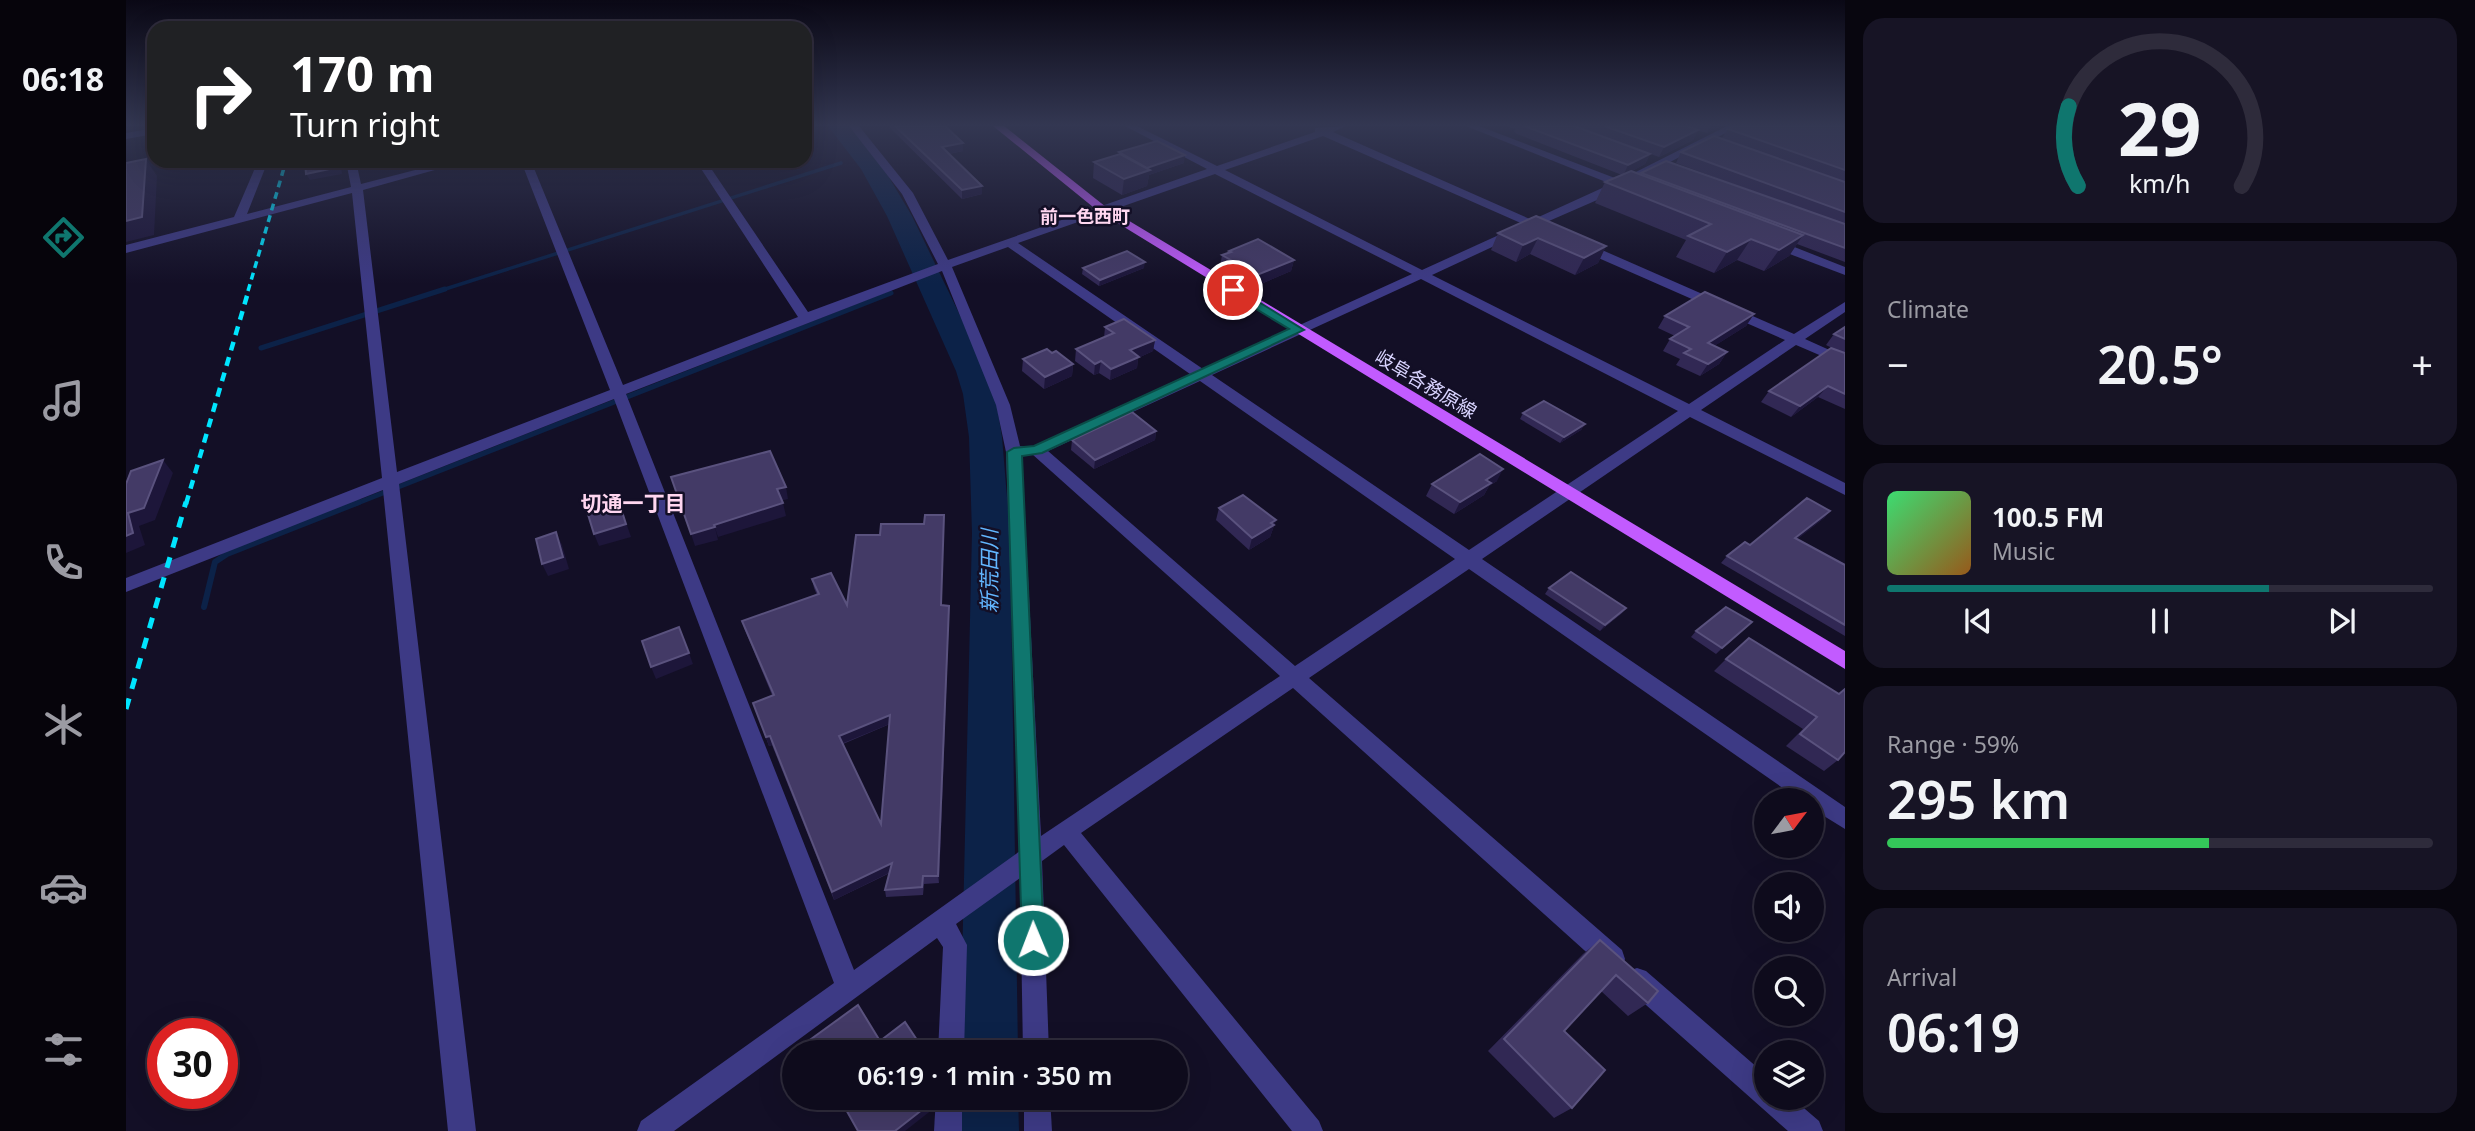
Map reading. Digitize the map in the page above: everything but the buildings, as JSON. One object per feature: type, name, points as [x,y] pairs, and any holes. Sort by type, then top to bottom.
[{"type":"main road","name":"岐阜各務原線","points":[[1061,179],[1102,209],[1298,330],[1845,661]]},
{"type":"street","points":[[239,219],[256,179]]},
{"type":"street","points":[[354,179],[462,1131]]},
{"type":"street","points":[[126,249],[395,179]]},
{"type":"street","points":[[534,179],[567,258],[836,961],[849,986]]},
{"type":"street","points":[[713,179],[806,319]]},
{"type":"street","points":[[896,179],[907,193],[942,266],[1003,405],[1014,452],[1025,861],[1035,1040]]},
{"type":"street","points":[[126,585],[913,277],[1188,179]]},
{"type":"street","points":[[1235,179],[1845,490]]},
{"type":"street","points":[[1429,179],[1845,362]]},
{"type":"street","points":[[1607,179],[1632,188]]},
{"type":"street","points":[[1014,452],[1037,450],[1629,179]]},
{"type":"street","points":[[1757,237],[1845,271]]},
{"type":"street","points":[[1010,243],[1845,819]]},
{"type":"street","points":[[650,1131],[1066,831],[1845,306]]},
{"type":"street","points":[[1037,450],[1754,1082]]},
{"type":"street","points":[[1066,831],[1309,1131]]},
{"type":"street","points":[[949,914],[954,945],[951,1040]]},
{"type":"street","points":[[948,1131],[949,1110]]},
{"type":"street","points":[[1037,1110],[1038,1131]]},
{"type":"street","points":[[1785,1110],[1809,1131]]},
{"type":"waterway","points":[[439,291],[791,179]]},
{"type":"waterway","name":"新荒田川","points":[[878,179],[900,216],[971,371],[984,421],[991,533],[989,1040]]},
{"type":"waterway","points":[[261,348],[445,289]]},
{"type":"waterway","points":[[355,504],[891,293]]},
{"type":"waterway","points":[[204,607],[215,562],[227,554],[359,502]]},
{"type":"waterway","name":"新荒田川","points":[[989,1110],[989,1131]]},
{"type":"railway","points":[[248,291],[281,179]]},
{"type":"railway","points":[[186,504],[249,289]]},
{"type":"railway","points":[[126,709],[186,502]]},
{"type":"district","name":"前一色西町","points":[[1085,217]]},
{"type":"district","name":"切通一丁目","points":[[633,504]]},
{"type":"route","points":[[1033,940],[1014,452],[1037,450],[1298,330],[1233,290]]}]
